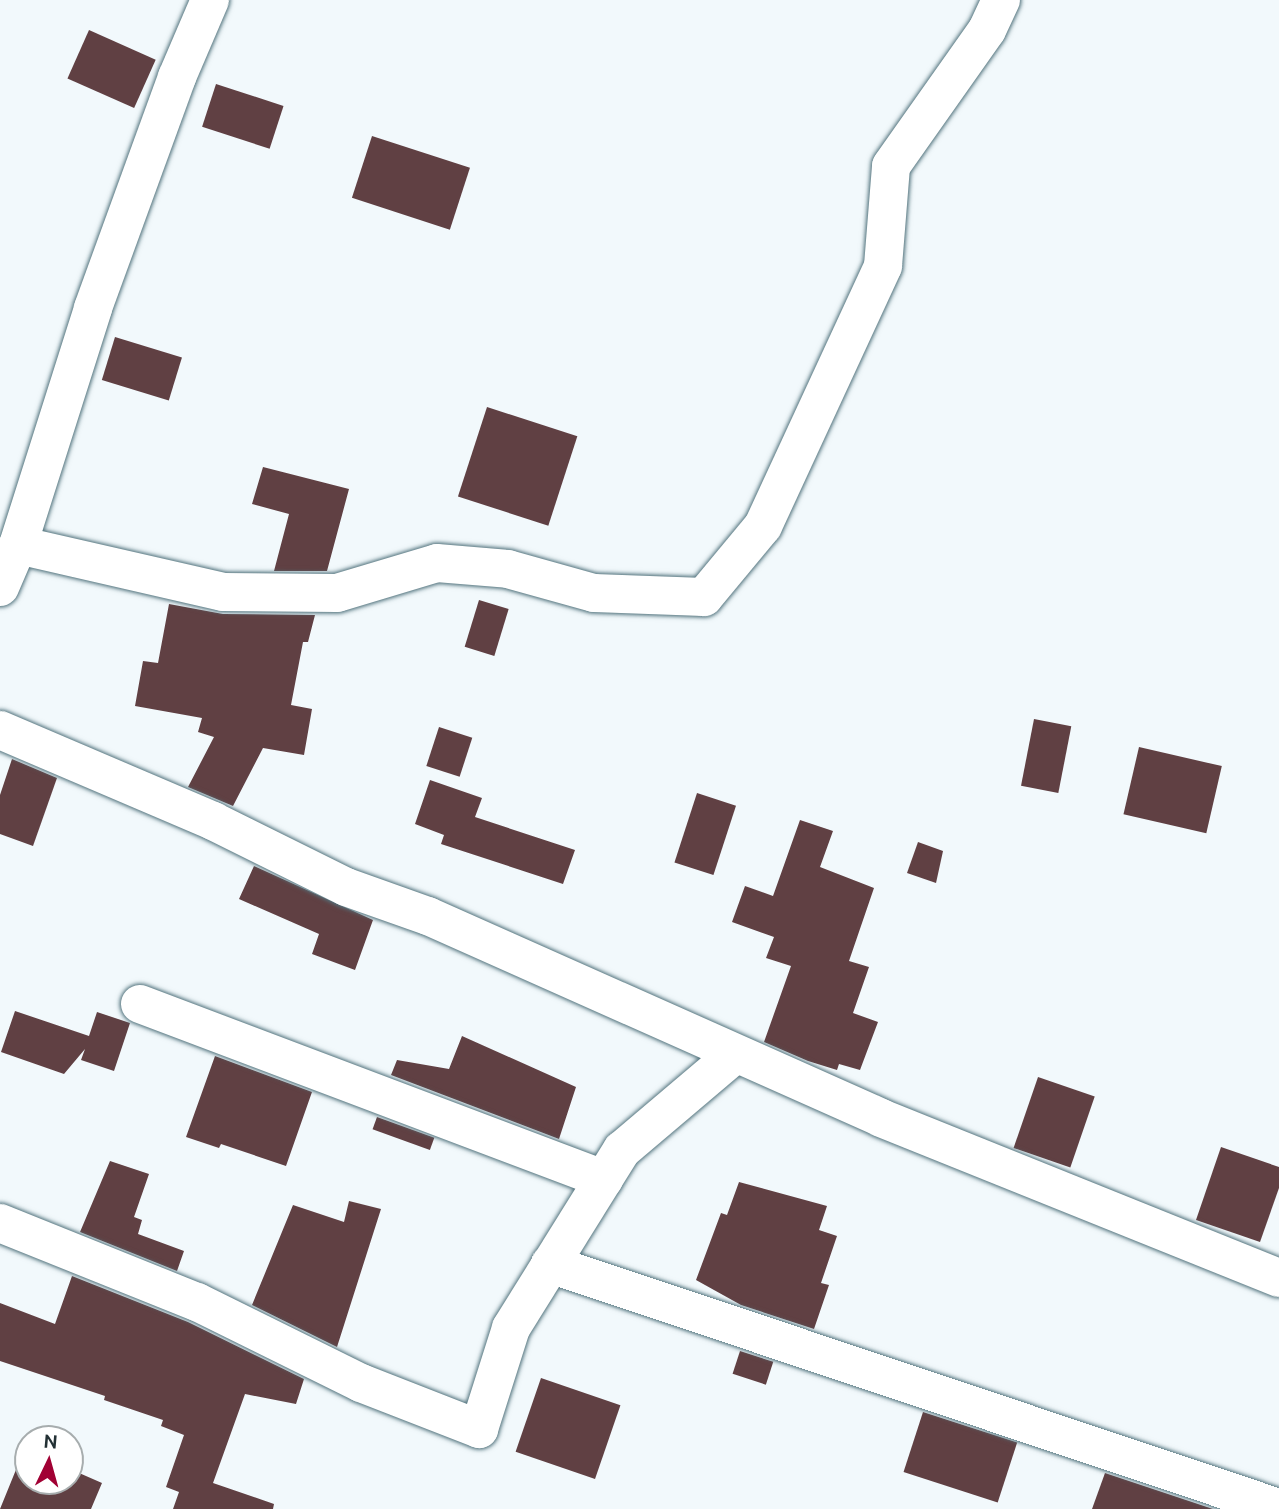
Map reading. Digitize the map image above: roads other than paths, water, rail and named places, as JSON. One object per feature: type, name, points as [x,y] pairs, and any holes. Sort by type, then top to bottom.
[{"type":"street","points":[[0,587],[18,545],[93,308],[177,77],[210,0]]},
{"type":"street","points":[[18,545],[223,592],[337,593],[437,563],[508,569],[594,593],[704,597],[763,526],[883,266],[891,166],[987,30],[1001,0]]},
{"type":"street","points":[[0,730],[214,821],[346,887],[428,916],[735,1054],[1279,1278]]},
{"type":"street","points":[[140,1004],[604,1178]]},
{"type":"street","points":[[0,1223],[197,1302],[361,1383],[479,1429],[511,1328],[622,1150],[735,1054]]},
{"type":"street","points":[[550,1264],[1279,1508]]}]
